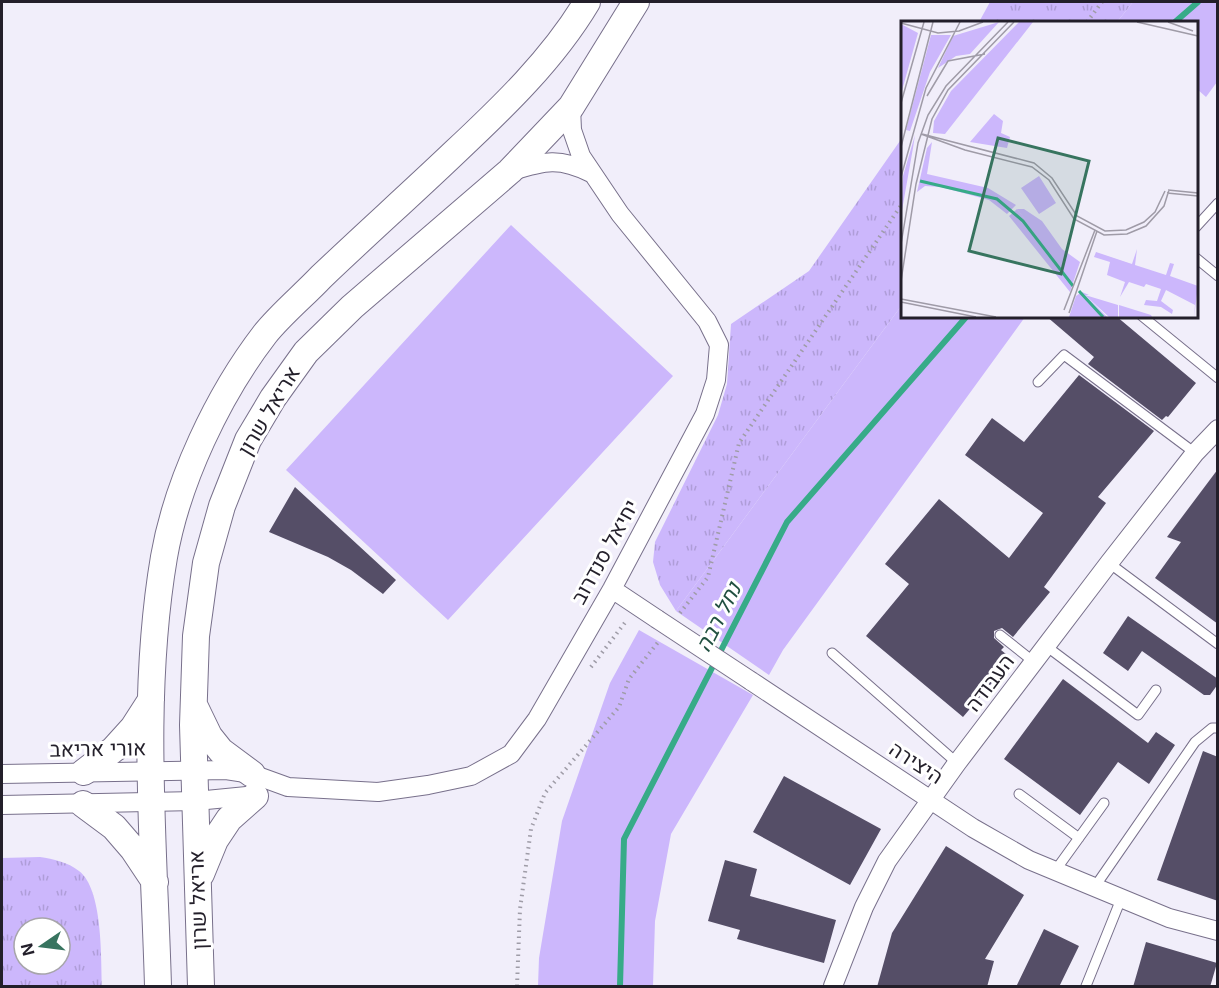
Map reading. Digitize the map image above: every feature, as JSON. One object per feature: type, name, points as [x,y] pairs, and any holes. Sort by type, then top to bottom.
[{"type":"main road","name":"אריאל שרון","points":[[158,987],[152,802],[151,699],[154,632],[164,554],[181,493],[209,421],[266,332],[487,122],[537,69],[587,2]]},
{"type":"main road","name":"אריאל שרון","points":[[201,987],[194,705],[196,636],[206,563],[222,506],[248,440],[279,388],[306,352],[352,307],[510,171],[571,107],[636,2]]},
{"type":"main road","points":[[84,772],[114,749],[133,728],[151,699]]},
{"type":"main road","points":[[194,705],[209,736],[253,785],[215,840],[198,883]]},
{"type":"main road","points":[[83,804],[114,827],[133,849],[155,882]]},
{"type":"street","name":"יחיאל סנדרוב","points":[[152,802],[196,801],[253,785],[378,792],[471,776],[511,754],[537,719],[612,589],[705,414],[716,380],[719,345],[707,321],[620,214],[581,156],[572,130],[571,107]]},
{"type":"street","points":[[510,171],[544,162],[572,164],[593,174]]},
{"type":"street","name":"העבודה","points":[[833,987],[864,908],[887,861],[957,763],[1109,562],[1195,453],[1218,429]]},
{"type":"street","name":"היצירה","points":[[612,589],[661,626],[751,681],[973,828],[1029,860],[1169,918],[1218,931]]},
{"type":"street","name":"יחיאל סנדרוב","points":[[195,769],[226,770],[253,785]]},
{"type":"street","name":"אורי אריאב","points":[[2,774],[195,769]]},
{"type":"street","points":[[2,805],[152,802]]},
{"type":"lane","points":[[1198,226],[1218,203]]},
{"type":"lane","points":[[1198,259],[1218,276]]},
{"type":"lane","points":[[1144,318],[1218,378]]},
{"type":"lane","points":[[1038,382],[1064,355],[1195,453]]},
{"type":"lane","points":[[1109,562],[1218,644]]},
{"type":"lane","points":[[1000,635],[1034,662]]},
{"type":"lane","points":[[1046,646],[1138,715],[1156,690]]},
{"type":"lane","points":[[832,653],[957,763]]},
{"type":"lane","points":[[1094,888],[1195,742],[1212,728],[1218,728]]},
{"type":"lane","points":[[1019,794],[1079,838]]},
{"type":"lane","points":[[1055,871],[1104,803]]},
{"type":"lane","points":[[1086,987],[1121,899]]},
{"type":"path","points":[[1088,21],[1102,2]]},
{"type":"path","points":[[680,614],[708,577],[739,443],[901,207]]},
{"type":"path","points":[[517,987],[520,909],[531,829],[545,792],[619,706],[629,679],[661,626]]},
{"type":"green space","points":[[990,2],[1133,2],[1118,21],[980,21]]},
{"type":"green space","points":[[1133,2],[1217,2],[1217,82],[1206,97],[1198,90],[1198,21],[1118,21]]},
{"type":"green space","points":[[901,139],[901,306],[676,611],[660,585],[653,562],[655,542],[718,415],[727,384],[731,324],[809,271]]},
{"type":"green space","points":[[511,225],[673,376],[448,620],[286,470]]},
{"type":"green space","points":[[901,306],[901,318],[1024,318],[783,650],[769,675],[676,611]]},
{"type":"green space","points":[[639,630],[753,695],[671,834],[655,921],[653,986],[538,986],[539,958],[562,821],[610,683]]},
{"type":"green space","points":[[40,857],[75,868],[87,880],[97,908],[101,942],[102,986],[2,986],[2,858]]},
{"type":"building","points":[[1048,318],[1118,318],[1196,383],[1168,417],[1162,420],[1088,364],[1094,357]]},
{"type":"building","points":[[1079,375],[1154,431],[1098,497],[1106,503],[1044,587],[1050,592],[1013,637],[1002,628],[994,631],[994,638],[1004,647],[1001,650],[1012,659],[963,717],[866,636],[909,584],[885,564],[939,499],[1009,558],[1043,513],[965,455],[992,418],[1024,442]]},
{"type":"building","points":[[1218,469],[1218,624],[1155,578],[1181,542],[1167,537]]},
{"type":"building","points":[[295,487],[396,580],[383,594],[351,570],[328,557],[269,532]]},
{"type":"building","points":[[1128,616],[1218,679],[1218,684],[1210,695],[1204,695],[1142,651],[1128,671],[1103,653]]},
{"type":"building","points":[[1063,679],[1148,743],[1156,732],[1175,745],[1149,784],[1118,762],[1080,815],[1004,759]]},
{"type":"building","points":[[1203,751],[1218,757],[1218,901],[1157,880]]},
{"type":"building","points":[[784,776],[881,829],[850,885],[753,832]]},
{"type":"building","points":[[946,846],[1024,895],[985,959],[994,961],[987,987],[877,987],[892,933]]},
{"type":"building","points":[[725,860],[757,869],[750,896],[836,920],[824,963],[737,939],[740,930],[708,921]]},
{"type":"building","points":[[1044,929],[1079,946],[1059,987],[1016,987]]},
{"type":"building","points":[[1146,942],[1217,963],[1210,987],[1133,987]]},
{"type":"waterway","name":"נחל רבה","points":[[1176,21],[1198,2]]},
{"type":"waterway","name":"נחל רבה","points":[[620,986],[624,839],[787,522],[965,318]]}]
